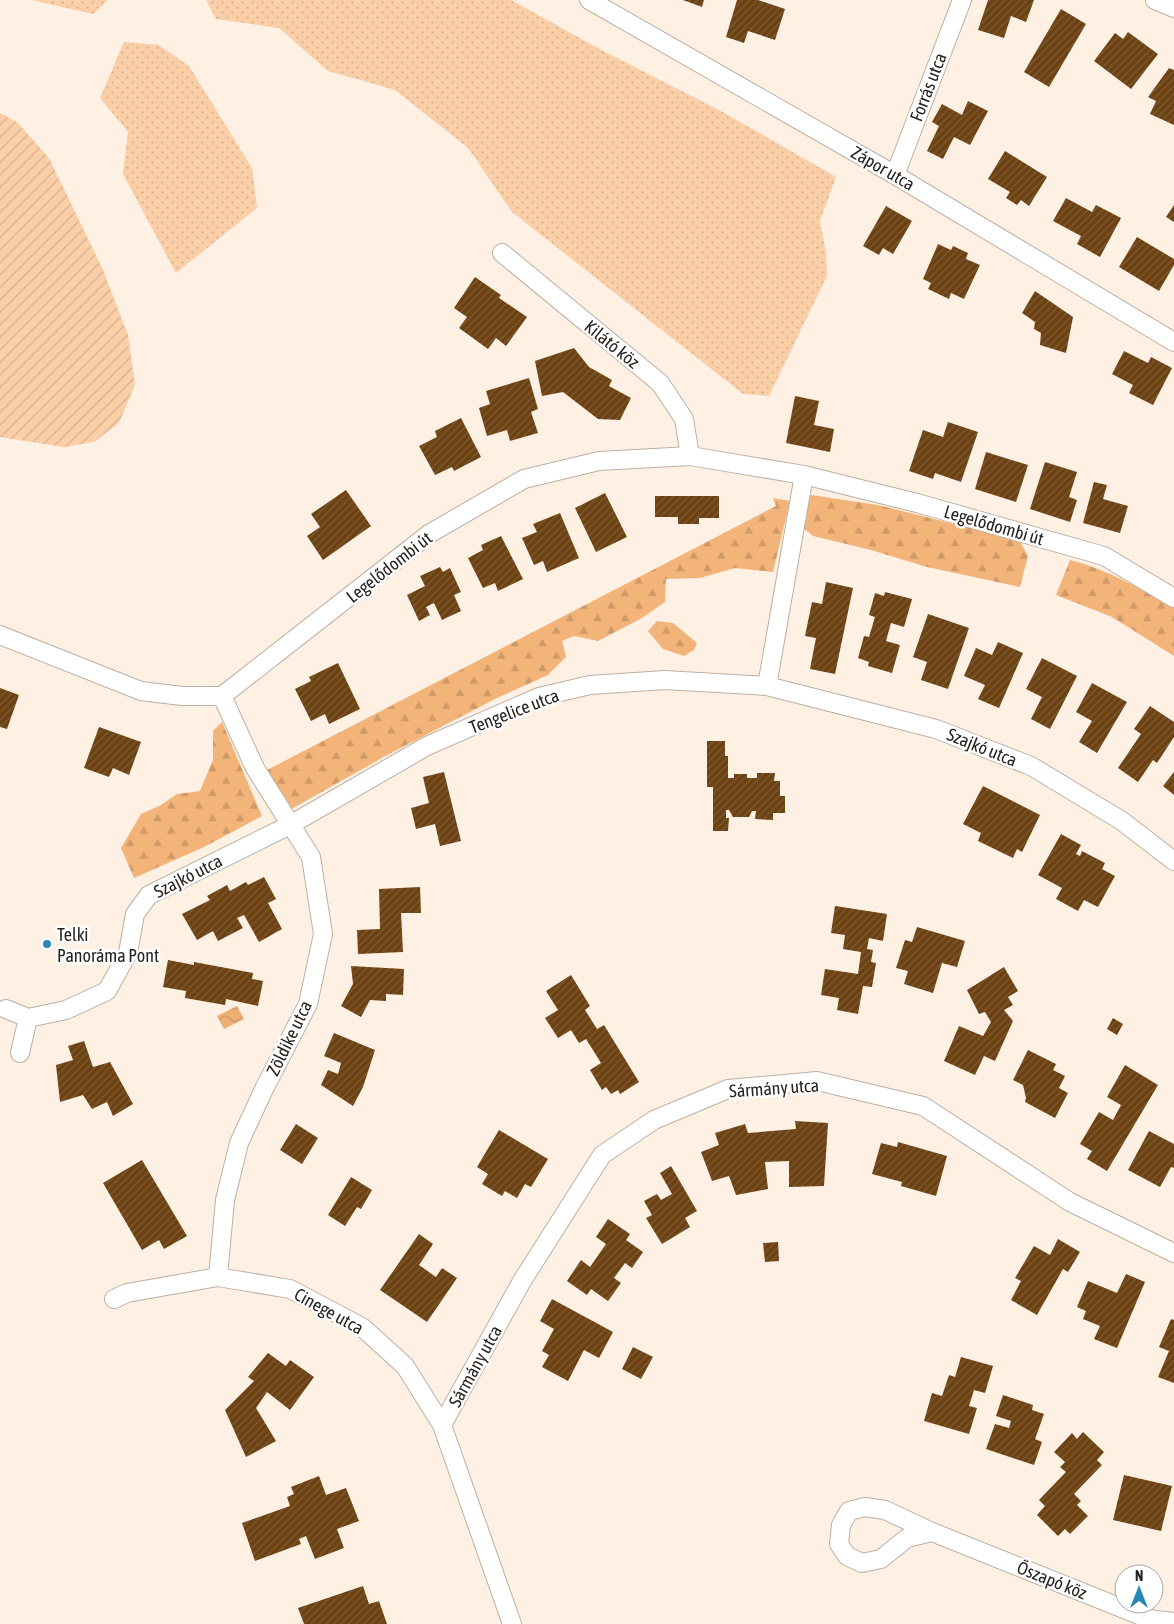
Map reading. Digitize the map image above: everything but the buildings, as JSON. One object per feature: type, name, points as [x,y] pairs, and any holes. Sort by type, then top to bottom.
[{"type":"street","name":"Zápor utca","points":[[589,0],[895,175],[1174,342]]},
{"type":"street","name":"Forrás utca","points":[[895,175],[962,0]]},
{"type":"street","points":[[1155,0],[1174,8]]},
{"type":"street","name":"Kilátó köz","points":[[502,253],[660,383],[684,419],[690,456]]},
{"type":"street","name":"Legelődombi út","points":[[222,696],[429,534],[524,479],[599,461],[690,456],[804,475],[917,503],[1104,556],[1174,598]]},
{"type":"street","points":[[767,686],[804,475]]},
{"type":"street","points":[[0,635],[141,691],[182,696],[222,696]]},
{"type":"street","name":"Tengelice utca","points":[[290,825],[427,746],[539,697],[590,685],[665,680],[767,686]]},
{"type":"street","name":"Szajkó utca","points":[[767,686],[936,729],[1030,766],[1122,821],[1174,861]]},
{"type":"street","name":"Zöldike utca","points":[[218,1277],[225,1200],[239,1143],[265,1087],[308,1004],[323,934],[311,857],[256,768],[222,696]]},
{"type":"street","name":"Szajkó utca","points":[[28,1018],[66,1010],[106,991],[128,953],[136,914],[149,895],[290,825]]},
{"type":"street","points":[[6,1009],[28,1018],[20,1053]]},
{"type":"street","name":"Sármány utca","points":[[442,1425],[522,1280],[602,1155],[654,1120],[728,1089],[817,1081],[923,1106],[1070,1202],[1174,1253]]},
{"type":"street","name":"Cinege utca","points":[[114,1299],[127,1293],[218,1277],[290,1289],[362,1327],[405,1366],[442,1425],[512,1624]]},
{"type":"street","name":"Őszapó köz","points":[[932,1532],[907,1538],[881,1559],[862,1563],[847,1556],[838,1544],[841,1525],[849,1511],[865,1507],[885,1510],[932,1532],[1149,1618],[1174,1622]]},
{"type":"shaded area","points":[[32,0],[108,0],[93,14]]},
{"type":"shaded area","points":[[206,0],[511,0],[607,53],[721,111],[836,177],[820,221],[826,253],[827,276],[769,396],[743,394],[512,212],[468,148],[395,90],[328,71],[279,28],[216,19]]},
{"type":"shaded area","points":[[124,42],[159,45],[189,66],[252,168],[257,208],[176,273],[123,174],[128,132],[100,98]]},
{"type":"shaded area","points":[[0,113],[17,122],[49,158],[103,270],[128,335],[135,385],[119,423],[94,442],[64,447],[0,437]]},
{"type":"green space","points":[[811,495],[878,505],[1019,540],[1028,556],[1020,587],[927,567],[871,550],[813,536],[801,526]]},
{"type":"green space","points":[[773,498],[790,501],[773,572],[735,568],[700,578],[666,579],[665,602],[642,618],[598,641],[574,636],[562,641],[566,657],[548,675],[497,698],[389,754],[286,812],[267,770],[776,506]]},
{"type":"green space","points":[[1070,560],[1110,574],[1174,608],[1174,656],[1112,617],[1056,595]]},
{"type":"green space","points":[[657,621],[673,623],[697,643],[694,650],[684,656],[663,649],[648,631]]},
{"type":"green space","points":[[222,722],[262,816],[204,847],[134,878],[121,848],[141,814],[161,805],[177,794],[200,791],[213,760],[213,731]]},
{"type":"water","points":[[237,1006],[244,1019],[224,1029],[217,1016]]},
{"type":"place","name":"Telki Panoráma Pont","points":[[47,944]]}]
